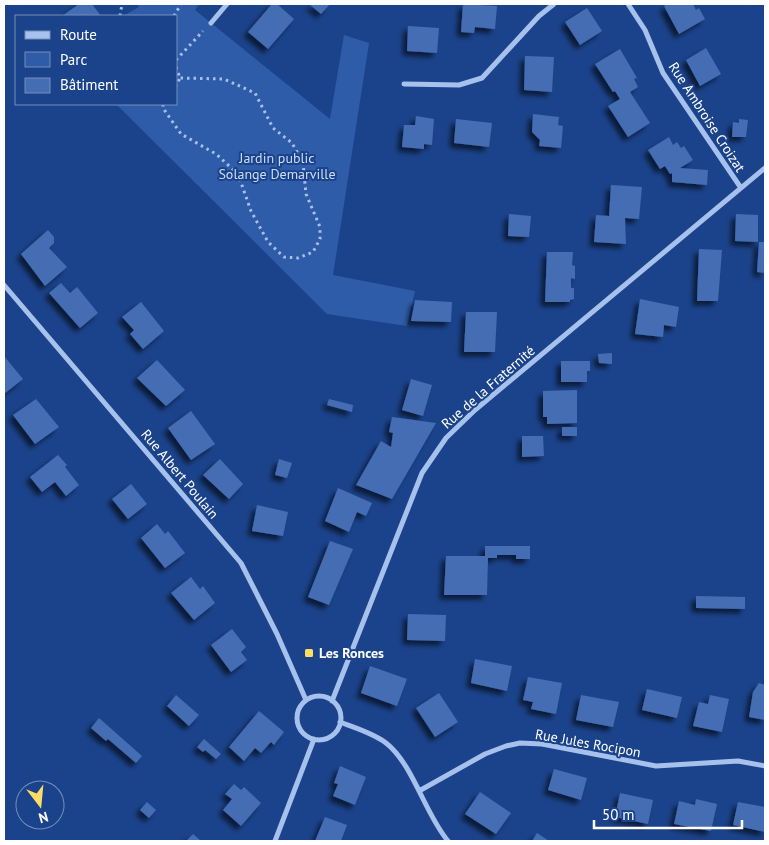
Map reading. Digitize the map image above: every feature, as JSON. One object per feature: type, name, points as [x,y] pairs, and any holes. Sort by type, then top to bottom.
[{"type":"street","points":[[211,23],[227,4]]},
{"type":"street","points":[[404,84],[459,85],[482,78],[539,16],[554,4]]},
{"type":"street","name":"Rue Ambroise Croizat","points":[[628,4],[645,30],[663,73],[741,188]]},
{"type":"street","name":"Rue de la Fraternité","points":[[332,701],[422,473],[446,438],[475,410],[765,168]]},
{"type":"street","name":"Rue Albert Poulain","points":[[4,285],[241,563],[277,634],[306,700]]},
{"type":"street","points":[[320,696],[332,701],[339,711],[340,722],[333,734],[328,738],[314,739],[302,732],[298,726],[298,712],[306,700],[320,696]]},
{"type":"street","points":[[340,722],[372,735],[387,744],[397,754],[434,822],[448,841]]},
{"type":"street","points":[[275,841],[314,739]]},
{"type":"street","name":"Rue Jules Rocipon","points":[[418,791],[485,754],[506,746],[520,744],[542,744],[656,766],[738,761],[765,766]]},
{"type":"path","points":[[175,15],[181,4]]},
{"type":"path","points":[[178,58],[211,23]]},
{"type":"path","points":[[178,72],[180,78],[178,82]]},
{"type":"path","points":[[163,105],[163,108],[181,134],[216,154],[238,174],[251,211],[268,242],[284,257],[298,258],[313,252],[320,239],[320,227],[306,194],[303,163],[292,143],[272,128],[255,93],[224,79],[180,78]]},
{"type":"green space","name":"Jardin public Solange Demarville","points":[[137,4],[199,4],[195,10],[330,119],[344,35],[369,43],[333,275],[415,291],[407,326],[327,314],[117,105],[178,105],[178,15],[125,15],[139,7]]},
{"type":"building","points":[[79,4],[92,4],[100,15],[63,15]]},
{"type":"building","points":[[272,4],[277,4],[294,19],[268,49],[248,32]]},
{"type":"building","points":[[309,4],[330,4],[321,14]]},
{"type":"building","points":[[463,4],[497,6],[495,29],[475,27],[474,33],[461,32]]},
{"type":"building","points":[[668,4],[693,4],[696,10],[699,8],[705,19],[679,34],[664,6]]},
{"type":"building","points":[[587,8],[602,31],[580,45],[565,22]]},
{"type":"building","points":[[408,26],[439,28],[437,53],[407,51]]},
{"type":"building","points":[[706,48],[721,74],[700,86],[686,60]]},
{"type":"building","points":[[620,49],[637,78],[634,79],[638,87],[630,92],[650,123],[628,137],[608,106],[620,99],[615,91],[613,92],[595,64]]},
{"type":"building","points":[[525,56],[554,57],[552,92],[524,90]]},
{"type":"building","points":[[533,114],[559,117],[558,125],[563,126],[561,148],[539,146],[540,140],[532,132]]},
{"type":"building","points":[[416,116],[434,119],[432,145],[424,144],[424,149],[402,147],[404,125],[415,125]]},
{"type":"building","points":[[456,119],[492,123],[489,147],[454,143]]},
{"type":"building","points":[[739,119],[748,120],[746,137],[732,137],[733,122],[739,123]]},
{"type":"building","points":[[669,137],[673,145],[677,142],[681,148],[684,146],[693,160],[680,168],[708,170],[707,185],[672,182],[672,173],[670,174],[665,166],[660,169],[648,150]]},
{"type":"building","points":[[611,185],[642,187],[639,219],[625,218],[626,244],[594,242],[596,215],[609,216]]},
{"type":"building","points":[[509,214],[531,216],[529,237],[508,236]]},
{"type":"building","points":[[736,214],[758,215],[758,242],[735,241]]},
{"type":"building","points":[[48,230],[54,237],[54,243],[49,248],[67,267],[45,286],[21,254]]},
{"type":"building","points":[[759,242],[765,242],[765,273],[757,272]]},
{"type":"building","points":[[699,249],[722,250],[718,301],[697,301]]},
{"type":"building","points":[[547,252],[573,252],[572,265],[575,266],[575,279],[571,278],[571,288],[574,288],[574,299],[570,300],[570,302],[545,302]]},
{"type":"building","points":[[61,283],[70,293],[77,287],[98,313],[80,328],[49,293]]},
{"type":"building","points":[[640,299],[679,307],[676,327],[664,325],[663,337],[635,334]]},
{"type":"building","points":[[415,300],[452,302],[451,322],[411,321]]},
{"type":"building","points":[[141,302],[164,331],[143,349],[130,334],[134,330],[122,317]]},
{"type":"building","points":[[466,312],[497,312],[495,352],[464,352]]},
{"type":"building","points":[[612,353],[612,364],[599,363],[598,354]]},
{"type":"building","points":[[4,356],[23,379],[4,394]]},
{"type":"building","points":[[157,360],[185,390],[166,406],[137,378]]},
{"type":"building","points":[[561,361],[590,361],[590,371],[587,371],[587,382],[561,382]]},
{"type":"building","points":[[411,379],[432,385],[423,416],[402,410]]},
{"type":"building","points":[[577,390],[577,423],[547,424],[547,417],[543,417],[543,391]]},
{"type":"building","points":[[36,399],[59,427],[35,444],[13,415]]},
{"type":"building","points":[[329,399],[353,405],[352,412],[327,405]]},
{"type":"building","points":[[191,411],[215,444],[191,460],[168,428]]},
{"type":"building","points":[[392,417],[436,423],[392,499],[356,485],[381,441],[391,447],[393,433],[389,432]]},
{"type":"building","points":[[562,427],[577,427],[577,436],[562,436]]},
{"type":"building","points":[[522,436],[543,436],[544,456],[522,457]]},
{"type":"building","points":[[58,455],[67,465],[65,467],[79,485],[66,496],[55,482],[42,492],[30,477]]},
{"type":"building","points":[[220,459],[243,484],[229,499],[203,475]]},
{"type":"building","points":[[279,459],[292,463],[287,478],[275,475]]},
{"type":"building","points":[[131,484],[147,504],[128,519],[112,499]]},
{"type":"building","points":[[338,488],[372,503],[366,516],[357,512],[349,532],[325,521]]},
{"type":"building","points":[[257,505],[288,512],[283,536],[252,531]]},
{"type":"building","points":[[157,524],[165,534],[168,531],[185,553],[165,568],[141,538]]},
{"type":"building","points":[[330,541],[353,549],[329,605],[308,597]]},
{"type":"building","points":[[485,546],[530,546],[530,559],[516,559],[516,555],[497,555],[497,558],[488,558],[487,595],[444,595],[446,556],[485,556]]},
{"type":"building","points":[[191,577],[200,589],[203,586],[215,603],[194,620],[171,593]]},
{"type":"building","points":[[696,596],[745,597],[745,609],[696,608]]},
{"type":"building","points":[[408,614],[446,615],[445,641],[407,640]]},
{"type":"building","points":[[232,629],[246,647],[241,652],[247,660],[231,672],[211,645]]},
{"type":"building","points":[[475,659],[512,666],[507,691],[471,683]]},
{"type":"building","points":[[370,666],[407,679],[397,706],[361,693]]},
{"type":"building","points":[[528,677],[562,683],[556,714],[531,709],[533,702],[523,700]]},
{"type":"building","points":[[759,683],[765,685],[765,720],[749,717],[753,692]]},
{"type":"building","points":[[647,689],[682,697],[677,718],[642,710]]},
{"type":"building","points":[[439,693],[458,722],[435,737],[416,708]]},
{"type":"building","points":[[176,695],[199,715],[189,726],[167,706]]},
{"type":"building","points":[[581,695],[619,702],[613,727],[576,720]]},
{"type":"building","points":[[710,695],[729,699],[722,732],[693,726],[699,702],[708,704]]},
{"type":"building","points":[[259,711],[284,732],[274,745],[271,742],[261,753],[255,748],[244,761],[229,747]]},
{"type":"building","points":[[99,718],[142,756],[136,763],[108,739],[106,741],[91,728]]},
{"type":"building","points":[[204,739],[221,754],[216,759],[205,750],[203,752],[197,747]]},
{"type":"building","points":[[340,766],[366,777],[355,805],[333,796],[338,784],[334,783]]},
{"type":"building","points":[[554,769],[587,778],[581,800],[548,790]]},
{"type":"building","points":[[234,784],[241,790],[244,787],[261,803],[241,826],[223,810],[232,799],[225,794]]},
{"type":"building","points":[[480,792],[511,813],[496,834],[465,814]]},
{"type":"building","points":[[620,793],[653,800],[648,824],[615,817]]},
{"type":"building","points":[[696,799],[717,804],[711,831],[674,824],[679,801],[695,805]]},
{"type":"building","points":[[147,802],[156,810],[149,818],[140,810]]},
{"type":"building","points":[[738,802],[765,807],[765,832],[733,825]]},
{"type":"building","points":[[325,817],[347,825],[341,841],[315,841]]},
{"type":"building","points":[[537,833],[549,841],[532,841]]},
{"type":"building","points":[[193,834],[201,841],[186,841]]},
{"type":"place","name":"Les Ronces","points":[[309,653]]}]
